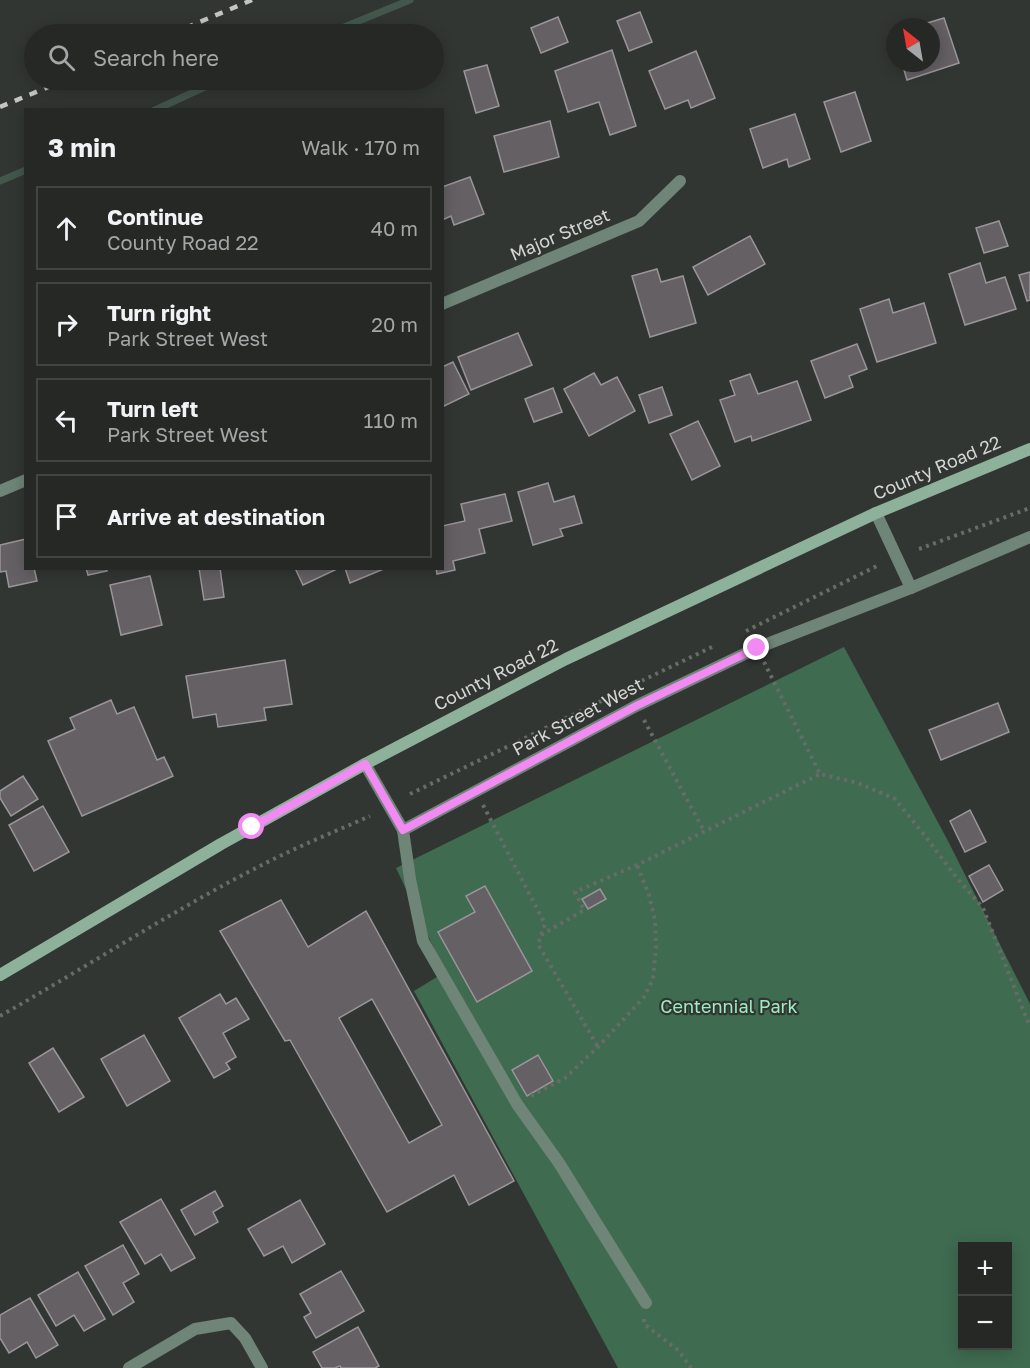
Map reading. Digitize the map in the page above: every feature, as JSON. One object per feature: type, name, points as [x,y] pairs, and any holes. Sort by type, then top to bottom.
[{"type":"main road","name":"County Road 22","points":[[0,975],[176,870],[365,764],[624,631],[876,513],[1030,449]]},
{"type":"street","name":"Major Street","points":[[444,303],[639,221],[680,182]]},
{"type":"street","points":[[0,491],[24,481]]},
{"type":"street","points":[[876,513],[911,588]]},
{"type":"street","name":"Park Street West","points":[[403,830],[636,706],[757,648],[911,588],[1030,537]]},
{"type":"street","points":[[365,764],[403,830],[423,941],[517,1104],[559,1163],[646,1303]]},
{"type":"street","points":[[129,1368],[195,1329],[231,1323],[245,1338],[262,1368]]},
{"type":"path","points":[[919,549],[1030,508]]},
{"type":"path","points":[[757,648],[820,774]]},
{"type":"path","points":[[636,706],[704,831]]},
{"type":"path","points":[[541,935],[584,910],[575,892],[637,865],[820,774],[858,783],[895,799],[983,909],[1030,1027]]},
{"type":"path","points":[[476,791],[545,924],[538,944],[598,1047]]},
{"type":"path","points":[[0,1016],[194,902],[284,854],[370,816]]},
{"type":"path","points":[[517,1104],[565,1078],[598,1047],[644,997],[653,979],[656,947],[655,920],[650,895],[637,865]]},
{"type":"path","points":[[646,1303],[644,1324],[679,1351],[691,1368]]},
{"type":"green space","name":"Centennial Park","points":[[844,647],[948,841],[1030,1004],[1030,1368],[618,1368],[414,991],[445,972],[396,868]]},
{"type":"building","points":[[640,12],[652,42],[629,51],[617,21]]},
{"type":"building","points":[[558,17],[568,42],[541,53],[531,28]]},
{"type":"building","points":[[944,18],[959,63],[940,69],[940,19]]},
{"type":"building","points":[[612,50],[636,126],[610,135],[599,102],[568,112],[555,71]]},
{"type":"building","points":[[696,51],[715,98],[691,108],[688,100],[665,109],[649,71]]},
{"type":"building","points":[[487,65],[499,106],[476,113],[464,71]]},
{"type":"building","points":[[905,72],[931,72],[907,80]]},
{"type":"building","points":[[855,92],[871,141],[841,152],[824,102]]},
{"type":"building","points":[[795,114],[810,159],[789,167],[787,159],[763,168],[750,129]]},
{"type":"building","points":[[550,121],[559,157],[504,172],[494,136]]},
{"type":"building","points":[[470,177],[484,214],[454,225],[451,216],[444,219],[444,186]]},
{"type":"building","points":[[999,221],[1008,246],[984,253],[976,228]]},
{"type":"building","points":[[750,236],[765,264],[708,295],[693,267]]},
{"type":"building","points":[[980,263],[986,283],[1005,277],[1016,309],[965,325],[949,274]]},
{"type":"building","points":[[657,269],[661,282],[683,276],[696,323],[650,337],[632,276]]},
{"type":"building","points":[[1030,272],[1030,300],[1027,301],[1019,275]]},
{"type":"building","points":[[889,299],[893,313],[924,303],[936,343],[877,362],[860,309]]},
{"type":"building","points":[[518,333],[532,365],[471,390],[458,357]]},
{"type":"building","points":[[857,344],[867,369],[849,376],[853,387],[825,398],[811,361]]},
{"type":"building","points":[[453,362],[469,394],[444,406],[444,366]]},
{"type":"building","points":[[594,373],[601,385],[617,377],[635,411],[589,436],[564,389]]},
{"type":"building","points":[[750,374],[758,394],[797,381],[811,420],[752,441],[751,436],[735,442],[720,400],[735,395],[730,381]]},
{"type":"building","points":[[662,387],[672,415],[649,423],[639,395]]},
{"type":"building","points":[[553,388],[562,412],[534,422],[525,399]]},
{"type":"building","points":[[698,421],[720,466],[692,480],[670,434]]},
{"type":"building","points":[[548,483],[554,502],[574,496],[582,523],[560,529],[563,536],[533,545],[518,492]]},
{"type":"building","points":[[505,494],[512,521],[479,529],[485,553],[453,561],[455,570],[437,574],[436,570],[444,570],[444,526],[465,521],[461,504]]},
{"type":"building","points":[[24,539],[24,570],[34,570],[37,581],[9,587],[6,571],[0,572],[0,545]]},
{"type":"building","points":[[87,570],[107,570],[107,571],[88,575]]},
{"type":"building","points":[[199,570],[220,570],[224,597],[204,600]]},
{"type":"building","points":[[296,570],[335,570],[303,585]]},
{"type":"building","points":[[346,570],[381,570],[350,583]]},
{"type":"building","points":[[150,576],[162,625],[121,635],[110,585]]},
{"type":"building","points":[[285,660],[292,704],[264,708],[266,720],[218,727],[216,714],[193,718],[186,676]]},
{"type":"building","points":[[111,700],[117,714],[134,707],[157,760],[164,757],[173,776],[82,816],[48,741],[75,729],[70,718]]},
{"type":"building","points":[[998,703],[1009,732],[941,760],[929,730]]},
{"type":"building","points":[[23,776],[38,799],[11,816],[0,798],[0,791]]},
{"type":"building","points":[[43,806],[69,852],[34,871],[9,825]]},
{"type":"building","points":[[970,810],[986,842],[965,852],[950,821]]},
{"type":"building","points":[[989,865],[1003,890],[983,902],[969,876]]},
{"type":"building","points":[[485,886],[532,971],[477,1002],[438,932],[475,912],[466,896]]},
{"type":"building","points":[[600,889],[606,899],[588,909],[582,899]]},
{"type":"building","points":[[281,900],[308,947],[366,911],[514,1181],[469,1205],[454,1175],[387,1212],[290,1040],[285,1041],[220,931]],"holes":[[[372,999],[442,1125],[409,1143],[339,1018]]]},
{"type":"building","points":[[220,994],[226,1004],[236,998],[249,1019],[223,1033],[236,1057],[226,1063],[230,1069],[214,1078],[179,1018]]},
{"type":"building","points":[[144,1035],[170,1081],[127,1106],[101,1059]]},
{"type":"building","points":[[53,1048],[84,1097],[59,1112],[29,1063]]},
{"type":"building","points":[[538,1055],[553,1081],[527,1096],[512,1070]]},
{"type":"building","points":[[215,1191],[223,1206],[213,1212],[218,1222],[195,1235],[181,1210]]},
{"type":"building","points":[[161,1199],[195,1258],[171,1271],[161,1254],[145,1264],[120,1222]]},
{"type":"building","points":[[300,1200],[325,1244],[292,1263],[283,1246],[264,1256],[248,1229]]},
{"type":"building","points":[[123,1245],[139,1274],[123,1283],[134,1302],[113,1315],[85,1266]]},
{"type":"building","points":[[341,1271],[364,1311],[316,1338],[304,1317],[311,1313],[300,1294]]},
{"type":"building","points":[[78,1272],[105,1319],[84,1331],[74,1315],[56,1326],[38,1295]]},
{"type":"building","points":[[30,1298],[58,1345],[36,1358],[27,1342],[9,1353],[0,1338],[0,1315]]},
{"type":"building","points":[[358,1327],[379,1366],[375,1368],[341,1368],[340,1366],[322,1368],[313,1352]]},
{"type":"waterway","points":[[351,24],[410,0]]},
{"type":"waterway","points":[[159,108],[198,90]]},
{"type":"waterway","points":[[0,181],[24,171]]},
{"type":"railway","points":[[195,24],[252,0]]},
{"type":"railway","points":[[0,107],[41,90]]},
{"type":"route","points":[[252,827],[365,764],[403,830],[636,706],[757,648]]}]
